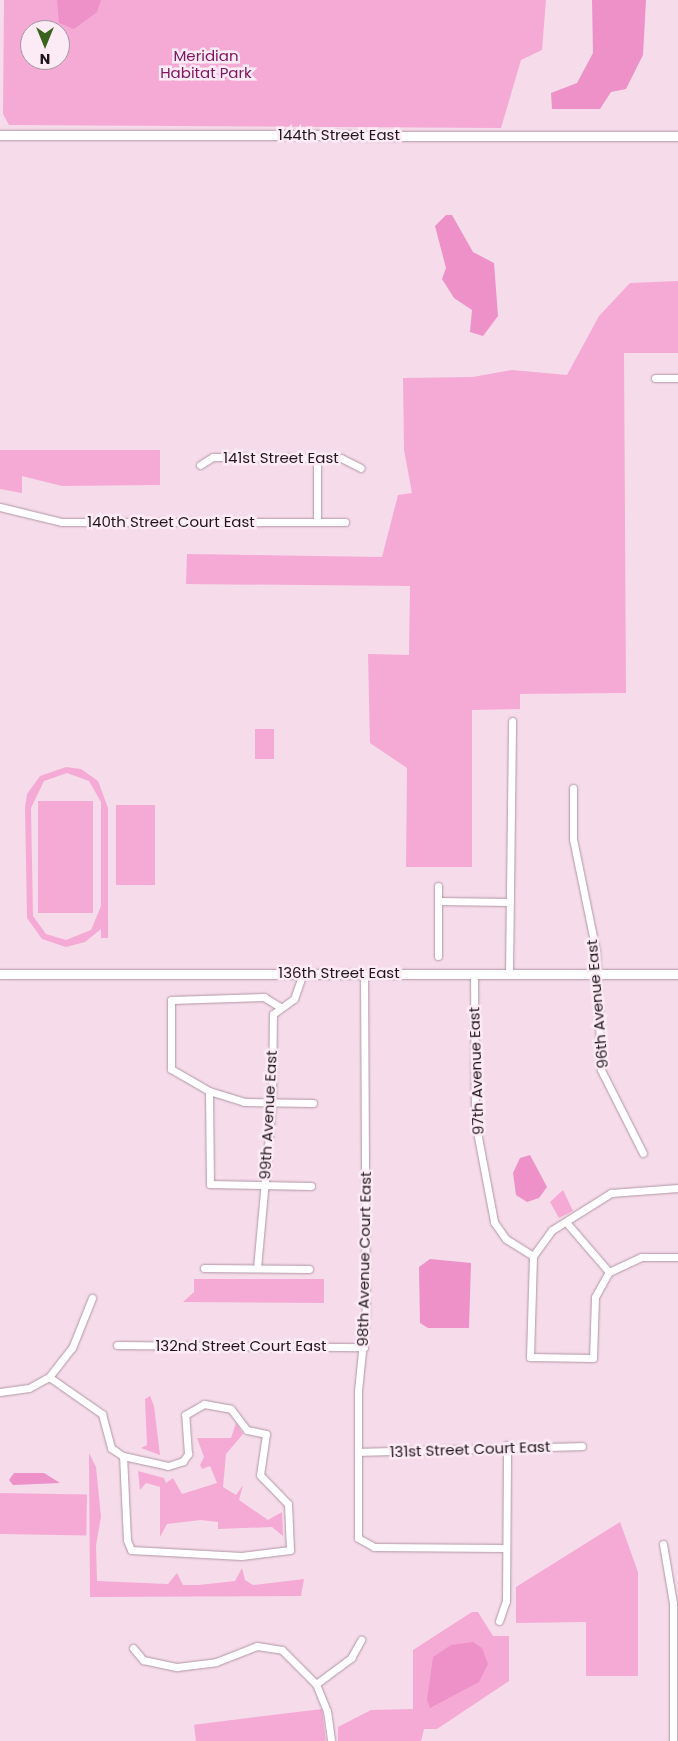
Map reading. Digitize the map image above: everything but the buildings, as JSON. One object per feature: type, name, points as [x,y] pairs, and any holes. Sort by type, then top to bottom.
[{"type":"street","name":"144th Street East","points":[[0,135],[678,136]]},
{"type":"street","points":[[655,378],[678,378]]},
{"type":"street","name":"141st Street East","points":[[200,465],[214,457],[317,458],[349,459],[361,468]]},
{"type":"street","points":[[316,522],[317,458]]},
{"type":"street","name":"140th Street Court East","points":[[0,507],[62,522],[345,522]]},
{"type":"street","points":[[509,973],[512,721]]},
{"type":"street","name":"96th Avenue East","points":[[573,788],[573,839],[596,951],[601,1070],[642,1153]]},
{"type":"street","points":[[438,886],[438,956]]},
{"type":"street","points":[[438,901],[510,902]]},
{"type":"street","name":"99th Avenue East","points":[[257,1268],[272,1104],[273,1014],[297,994],[303,973]]},
{"type":"street","name":"98th Avenue Court East","points":[[364,973],[364,1347],[358,1452],[358,1538],[363,1544],[506,1548]]},
{"type":"street","name":"97th Avenue East","points":[[474,973],[474,1113],[488,1204],[497,1229],[533,1256]]},
{"type":"street","name":"136th Street East","points":[[0,974],[678,974]]},
{"type":"street","points":[[280,1007],[264,997],[171,1000],[171,1070],[209,1091],[244,1102],[272,1104],[313,1103]]},
{"type":"street","points":[[209,1091],[210,1184],[311,1186]]},
{"type":"street","points":[[678,1188],[619,1190],[548,1234],[533,1256],[530,1357],[593,1358],[595,1297],[609,1272],[641,1257],[678,1257]]},
{"type":"street","points":[[566,1222],[609,1272]]},
{"type":"street","points":[[204,1268],[309,1269]]},
{"type":"street","points":[[0,1392],[29,1388],[49,1376],[72,1348],[92,1298]]},
{"type":"street","name":"132nd Street Court East","points":[[117,1346],[364,1347]]},
{"type":"street","points":[[49,1376],[102,1414],[111,1448],[123,1456],[173,1466],[188,1454],[183,1427],[187,1411],[204,1404],[231,1409],[246,1430],[266,1434],[260,1475],[288,1504],[290,1550],[241,1556],[226,1552],[139,1552],[128,1547],[123,1456]]},
{"type":"street","points":[[500,1620],[506,1600],[507,1445]]},
{"type":"street","name":"131st Street Court East","points":[[358,1452],[448,1452],[507,1445],[582,1446]]},
{"type":"street","points":[[663,1544],[672,1603],[673,1741]]},
{"type":"street","points":[[316,1684],[351,1658],[361,1640]]},
{"type":"street","points":[[133,1648],[143,1660],[187,1667],[268,1646],[292,1657],[316,1684],[328,1711],[331,1741]]},
{"type":"green space","name":"Meridian Habitat Park","points":[[4,0],[546,0],[542,50],[521,60],[501,128],[9,125],[3,114]]},
{"type":"green space","points":[[678,281],[678,353],[624,353],[626,693],[520,694],[520,709],[472,710],[472,867],[406,867],[407,768],[370,743],[368,654],[409,655],[410,586],[186,584],[187,554],[382,557],[398,495],[412,493],[404,450],[403,378],[473,377],[512,370],[567,375],[599,316],[630,283]]},
{"type":"green space","points":[[0,450],[160,450],[160,485],[62,486],[22,476],[22,493],[0,489]]},
{"type":"green space","points":[[255,729],[274,729],[274,759],[255,759]]},
{"type":"green space","points":[[66,767],[81,769],[98,781],[108,808],[108,938],[101,938],[101,929],[85,942],[66,947],[42,939],[27,918],[25,808],[27,794],[40,776]],"holes":[[[67,773],[89,781],[101,802],[101,906],[91,930],[66,940],[46,934],[33,916],[31,808],[44,781]]]},
{"type":"green space","points":[[38,801],[93,801],[93,913],[38,913]]},
{"type":"green space","points":[[116,805],[155,805],[155,885],[116,885]]},
{"type":"green space","points":[[563,1190],[573,1211],[559,1218],[550,1202]]},
{"type":"green space","points":[[194,1279],[324,1279],[324,1303],[183,1302],[194,1292]]},
{"type":"green space","points":[[150,1396],[154,1406],[160,1455],[141,1448],[147,1445],[145,1399]]},
{"type":"green space","points":[[236,1423],[243,1434],[226,1454],[223,1487],[236,1495],[243,1485],[239,1500],[268,1520],[282,1512],[283,1536],[272,1527],[218,1529],[218,1522],[201,1520],[167,1524],[160,1537],[160,1487],[146,1483],[140,1490],[138,1471],[164,1478],[166,1483],[173,1478],[182,1494],[217,1483],[210,1466],[202,1469],[200,1465],[204,1457],[197,1438],[231,1438]]},
{"type":"green space","points":[[89,1453],[96,1467],[101,1517],[96,1545],[97,1581],[168,1584],[177,1573],[183,1585],[199,1585],[235,1581],[242,1568],[245,1580],[253,1585],[304,1579],[301,1596],[90,1597]]},
{"type":"green space","points":[[0,1493],[87,1495],[86,1536],[0,1534]]},
{"type":"green space","points":[[620,1522],[638,1572],[638,1676],[586,1676],[586,1622],[516,1623],[516,1587]]},
{"type":"green space","points":[[472,1612],[478,1612],[493,1636],[509,1636],[509,1681],[437,1729],[424,1729],[421,1741],[338,1741],[338,1727],[371,1710],[413,1709],[413,1650]]},
{"type":"green space","points":[[322,1709],[326,1741],[196,1741],[194,1725]]},
{"type":"shaded area","points":[[57,0],[101,0],[97,12],[74,29],[70,27],[70,20],[59,20]]},
{"type":"shaded area","points":[[592,0],[646,0],[643,55],[626,89],[611,92],[600,109],[552,109],[551,93],[577,83],[593,53]]},
{"type":"shaded area","points":[[446,215],[452,215],[473,252],[494,263],[498,316],[483,336],[470,332],[472,310],[454,298],[442,279],[446,268],[435,226]]},
{"type":"shaded area","points":[[530,1155],[547,1187],[539,1198],[527,1202],[516,1195],[513,1173],[520,1158]]},
{"type":"shaded area","points":[[430,1259],[471,1263],[469,1328],[428,1328],[420,1323],[419,1267]]},
{"type":"shaded area","points":[[14,1473],[44,1473],[60,1483],[13,1485],[9,1480]]},
{"type":"shaded area","points":[[473,1642],[482,1648],[488,1664],[479,1682],[430,1708],[427,1700],[433,1657],[451,1645]]}]
